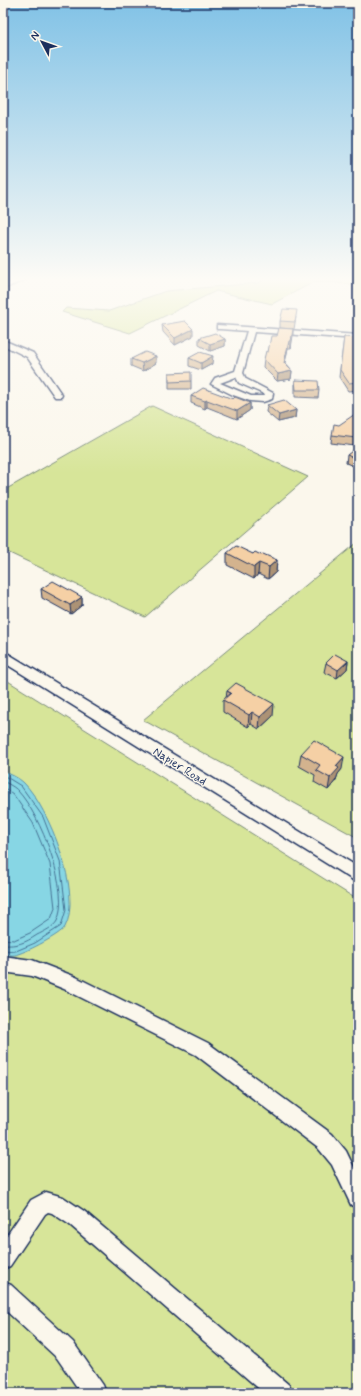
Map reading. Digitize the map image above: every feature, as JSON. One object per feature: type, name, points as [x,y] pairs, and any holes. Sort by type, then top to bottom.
[{"type":"street","points":[[5,343],[30,355],[58,395]]},
{"type":"street","points":[[239,373],[218,380],[215,384],[254,399],[269,397],[269,393],[242,381],[239,373],[247,343]]},
{"type":"street","name":"Napier Road","points":[[3,656],[358,875]]},
{"type":"street","points":[[3,964],[32,968],[70,983],[202,1049],[325,1142],[339,1158],[358,1198]]},
{"type":"street","points":[[3,1259],[38,1207],[46,1202],[56,1204],[77,1218],[281,1393]]},
{"type":"street","points":[[3,1293],[65,1350],[95,1393]]},
{"type":"green space","points":[[152,406],[308,477],[145,617],[3,550],[3,491]]},
{"type":"green space","points":[[358,542],[358,838],[143,720]]},
{"type":"green space","points":[[3,678],[358,900],[358,1393],[3,1393]]},
{"type":"water","points":[[3,771],[24,783],[34,795],[43,811],[61,852],[67,874],[70,894],[69,912],[65,927],[51,938],[16,955],[3,954]]},
{"type":"building","points":[[270,343],[289,343],[284,363],[292,371],[278,374],[264,359],[266,351],[268,352]]},
{"type":"building","points":[[343,343],[358,343],[358,382],[349,383],[340,370]]},
{"type":"building","points":[[145,352],[156,356],[142,363],[131,359]]},
{"type":"building","points":[[200,352],[213,356],[201,363],[189,358]]},
{"type":"building","points":[[191,372],[191,381],[169,382],[169,373]]},
{"type":"building","points":[[295,380],[318,381],[319,390],[296,390]]},
{"type":"building","points":[[203,388],[233,399],[235,397],[250,403],[237,411],[191,396]]},
{"type":"building","points":[[284,400],[296,410],[279,415],[267,405]]},
{"type":"building","points":[[358,412],[356,438],[332,435],[334,424],[339,425]]},
{"type":"building","points":[[356,448],[358,449],[358,460],[347,455]]},
{"type":"building","points":[[236,546],[253,554],[255,552],[261,555],[263,554],[277,560],[269,567],[259,563],[254,567],[227,553]]},
{"type":"building","points":[[53,581],[82,597],[70,605],[41,589]]},
{"type":"building","points":[[335,654],[348,661],[338,670],[326,663]]},
{"type":"building","points":[[236,683],[274,704],[260,717],[252,712],[249,715],[223,700],[231,693],[227,691]]},
{"type":"building","points":[[314,740],[344,757],[336,766],[339,768],[330,778],[316,770],[320,765],[301,754]]}]
